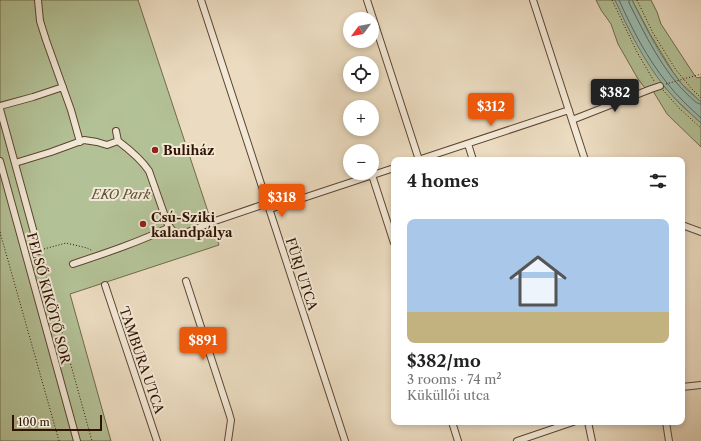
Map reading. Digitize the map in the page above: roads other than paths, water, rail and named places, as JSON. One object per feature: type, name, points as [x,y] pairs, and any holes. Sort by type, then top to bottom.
[{"type":"street","points":[[38,0],[40,21],[72,110],[80,142]]},
{"type":"street","name":"FÜRJ UTCA","points":[[201,0],[345,441]]},
{"type":"street","points":[[367,0],[418,157]]},
{"type":"street","points":[[533,0],[584,157]]},
{"type":"street","points":[[39,251],[0,107],[63,87]]},
{"type":"street","points":[[572,120],[651,88],[662,87]]},
{"type":"street","points":[[428,157],[569,110]]},
{"type":"street","points":[[116,131],[118,141],[134,154],[149,171],[168,225],[173,231],[180,233],[188,232],[212,222],[355,180]]},
{"type":"street","points":[[15,163],[32,159],[84,140],[107,145],[118,141]]},
{"type":"street","points":[[468,144],[472,157]]},
{"type":"street","name":"FELSŐ KIKÖTŐ SOR","points":[[0,161],[77,441]]},
{"type":"street","points":[[379,173],[391,169]]},
{"type":"street","points":[[374,180],[391,234]]},
{"type":"street","points":[[685,226],[701,232]]},
{"type":"street","points":[[73,264],[154,235],[170,227]]},
{"type":"street","points":[[186,281],[231,420],[228,441]]},
{"type":"street","name":"TAMBURA UTCA","points":[[105,285],[157,441]]},
{"type":"street","points":[[685,387],[701,385]]},
{"type":"street","points":[[453,425],[458,441]]},
{"type":"street","points":[[517,441],[557,425]]},
{"type":"street","points":[[589,425],[592,441]]},
{"type":"street","points":[[666,425],[669,441]]},
{"type":"water","points":[[615,0],[632,0],[660,53],[683,86],[701,102],[701,123],[664,86],[650,66],[625,22]]},
{"type":"place","name":"Buliház","points":[[155,150]]},
{"type":"place","name":"Csú-Sziki kalandpálya","points":[[143,224]]},
{"type":"park label","name":"EKO Park","points":[[121,194]]}]
